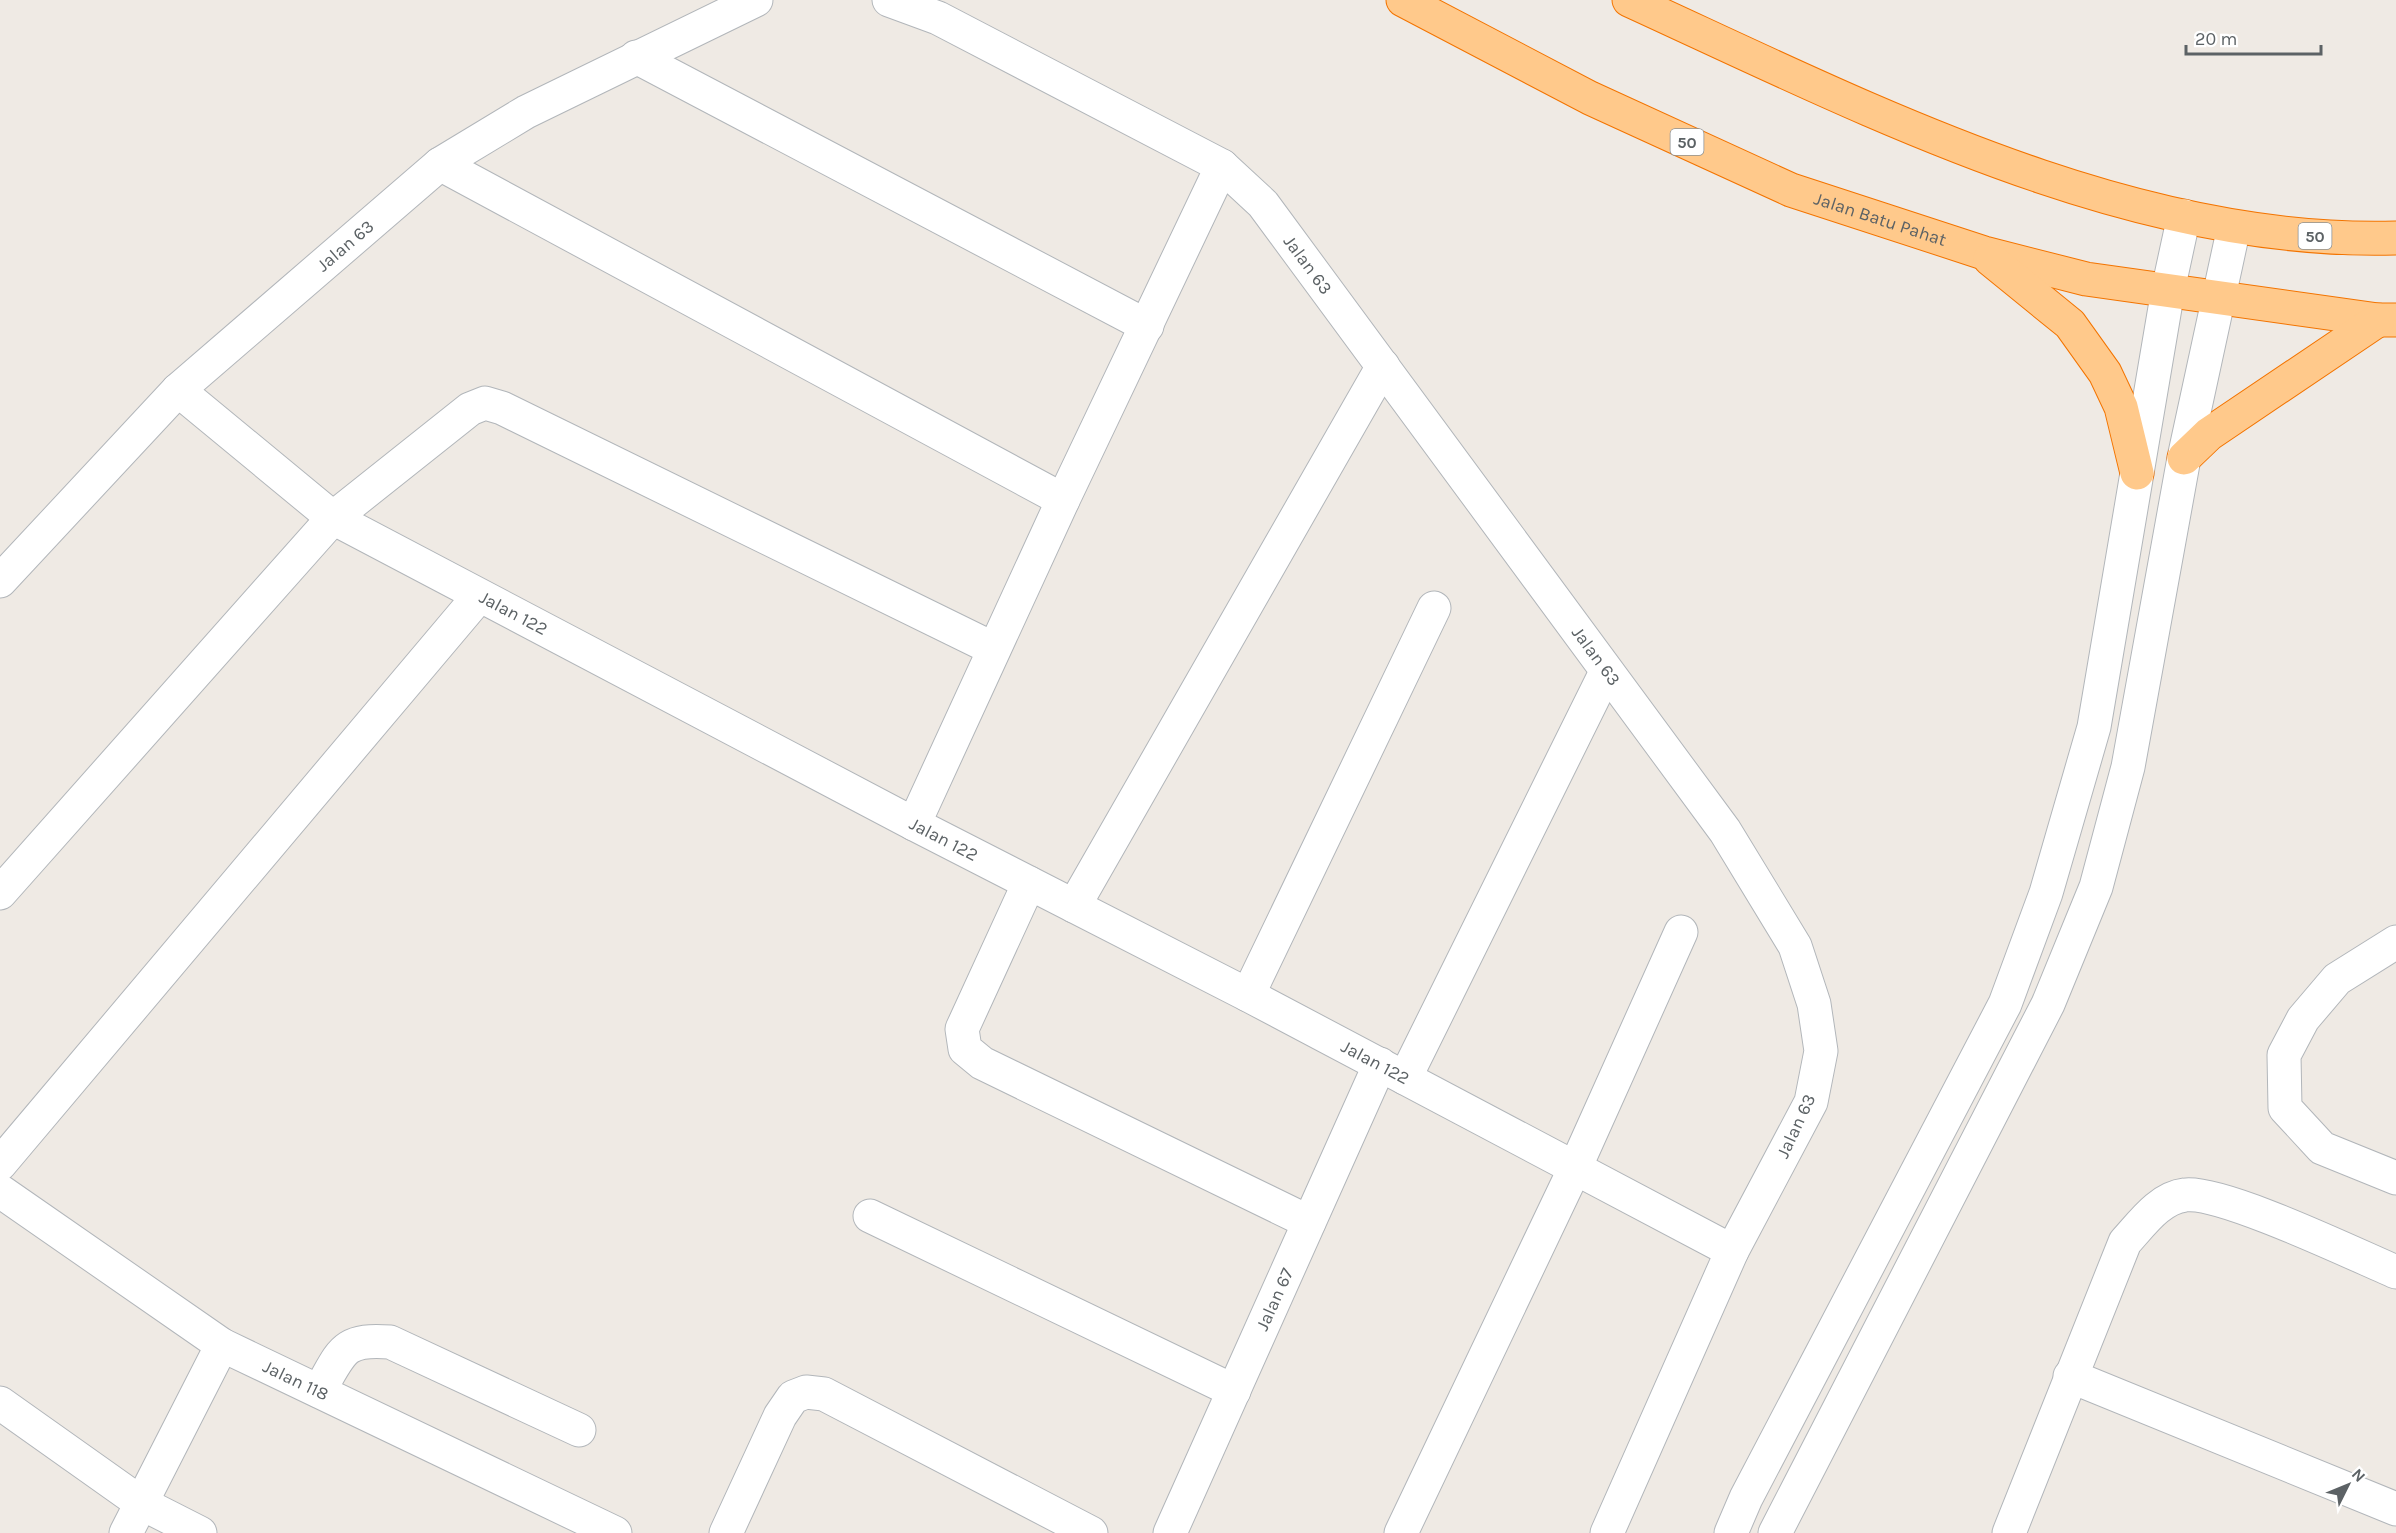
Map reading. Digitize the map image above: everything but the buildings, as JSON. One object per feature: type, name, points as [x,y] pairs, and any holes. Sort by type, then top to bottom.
[{"type":"highway","name":"Jalan Batu Pahat","points":[[1403,0],[1590,98],[1791,190],[1984,253],[2086,279],[2219,299],[2387,320]]},
{"type":"highway","name":"50","points":[[1629,0],[1851,102],[2010,165],[2105,196],[2234,227],[2304,236],[2396,238]]},
{"type":"highway","points":[[1984,253],[2070,324],[2105,373],[2121,407],[2137,472]]},
{"type":"highway","points":[[2184,458],[2209,434],[2387,320]]},
{"type":"street","name":"Jalan 63","points":[[0,581],[178,390],[440,164],[526,112],[756,0]]},
{"type":"street","name":"Jalan 63","points":[[889,0],[938,18],[1222,166],[1263,204],[1725,831],[1795,946],[1814,1004],[1821,1051],[1811,1102],[1732,1251],[1607,1533]]},
{"type":"street","points":[[636,57],[1147,326]]},
{"type":"street","points":[[440,164],[1063,500]]},
{"type":"street","points":[[914,824],[1063,500],[1222,166]]},
{"type":"street","points":[[1731,1533],[1746,1498],[2005,1004],[2046,893],[2094,728],[2168,290],[2184,216]]},
{"type":"street","points":[[1775,1533],[2048,1004],[2096,887],[2128,767],[2184,458],[2234,227]]},
{"type":"street","points":[[1074,906],[1383,366]]},
{"type":"street","name":"Jalan 122","points":[[178,390],[333,518],[914,824],[1248,995],[1732,1251]]},
{"type":"street","points":[[0,893],[333,518],[470,409],[485,403],[502,408],[994,650]]},
{"type":"street","points":[[0,1164],[479,596]]},
{"type":"street","points":[[1248,995],[1434,608]]},
{"type":"street","name":"Jalan 67","points":[[1170,1533],[1309,1222],[1606,672]]},
{"type":"street","points":[[1029,883],[962,1029],[965,1049],[982,1063],[1309,1222]]},
{"type":"street","points":[[1401,1533],[1575,1168],[1681,932]]},
{"type":"street","points":[[2396,942],[2337,979],[2303,1019],[2284,1054],[2285,1108],[2322,1148],[2396,1178]]},
{"type":"street","name":"Jalan 118","points":[[0,1191],[222,1345],[615,1533]]},
{"type":"street","points":[[2009,1533],[2125,1242],[2156,1208],[2185,1194],[2226,1201],[2396,1272]]},
{"type":"street","points":[[870,1216],[1234,1391]]},
{"type":"street","points":[[319,1391],[345,1349],[364,1340],[390,1342],[579,1430]]},
{"type":"street","points":[[126,1533],[222,1345]]},
{"type":"street","points":[[2070,1376],[2396,1509]]},
{"type":"street","points":[[726,1533],[780,1416],[793,1397],[806,1392],[824,1394],[1091,1533]]},
{"type":"street","points":[[0,1403],[141,1503],[200,1533]]}]
